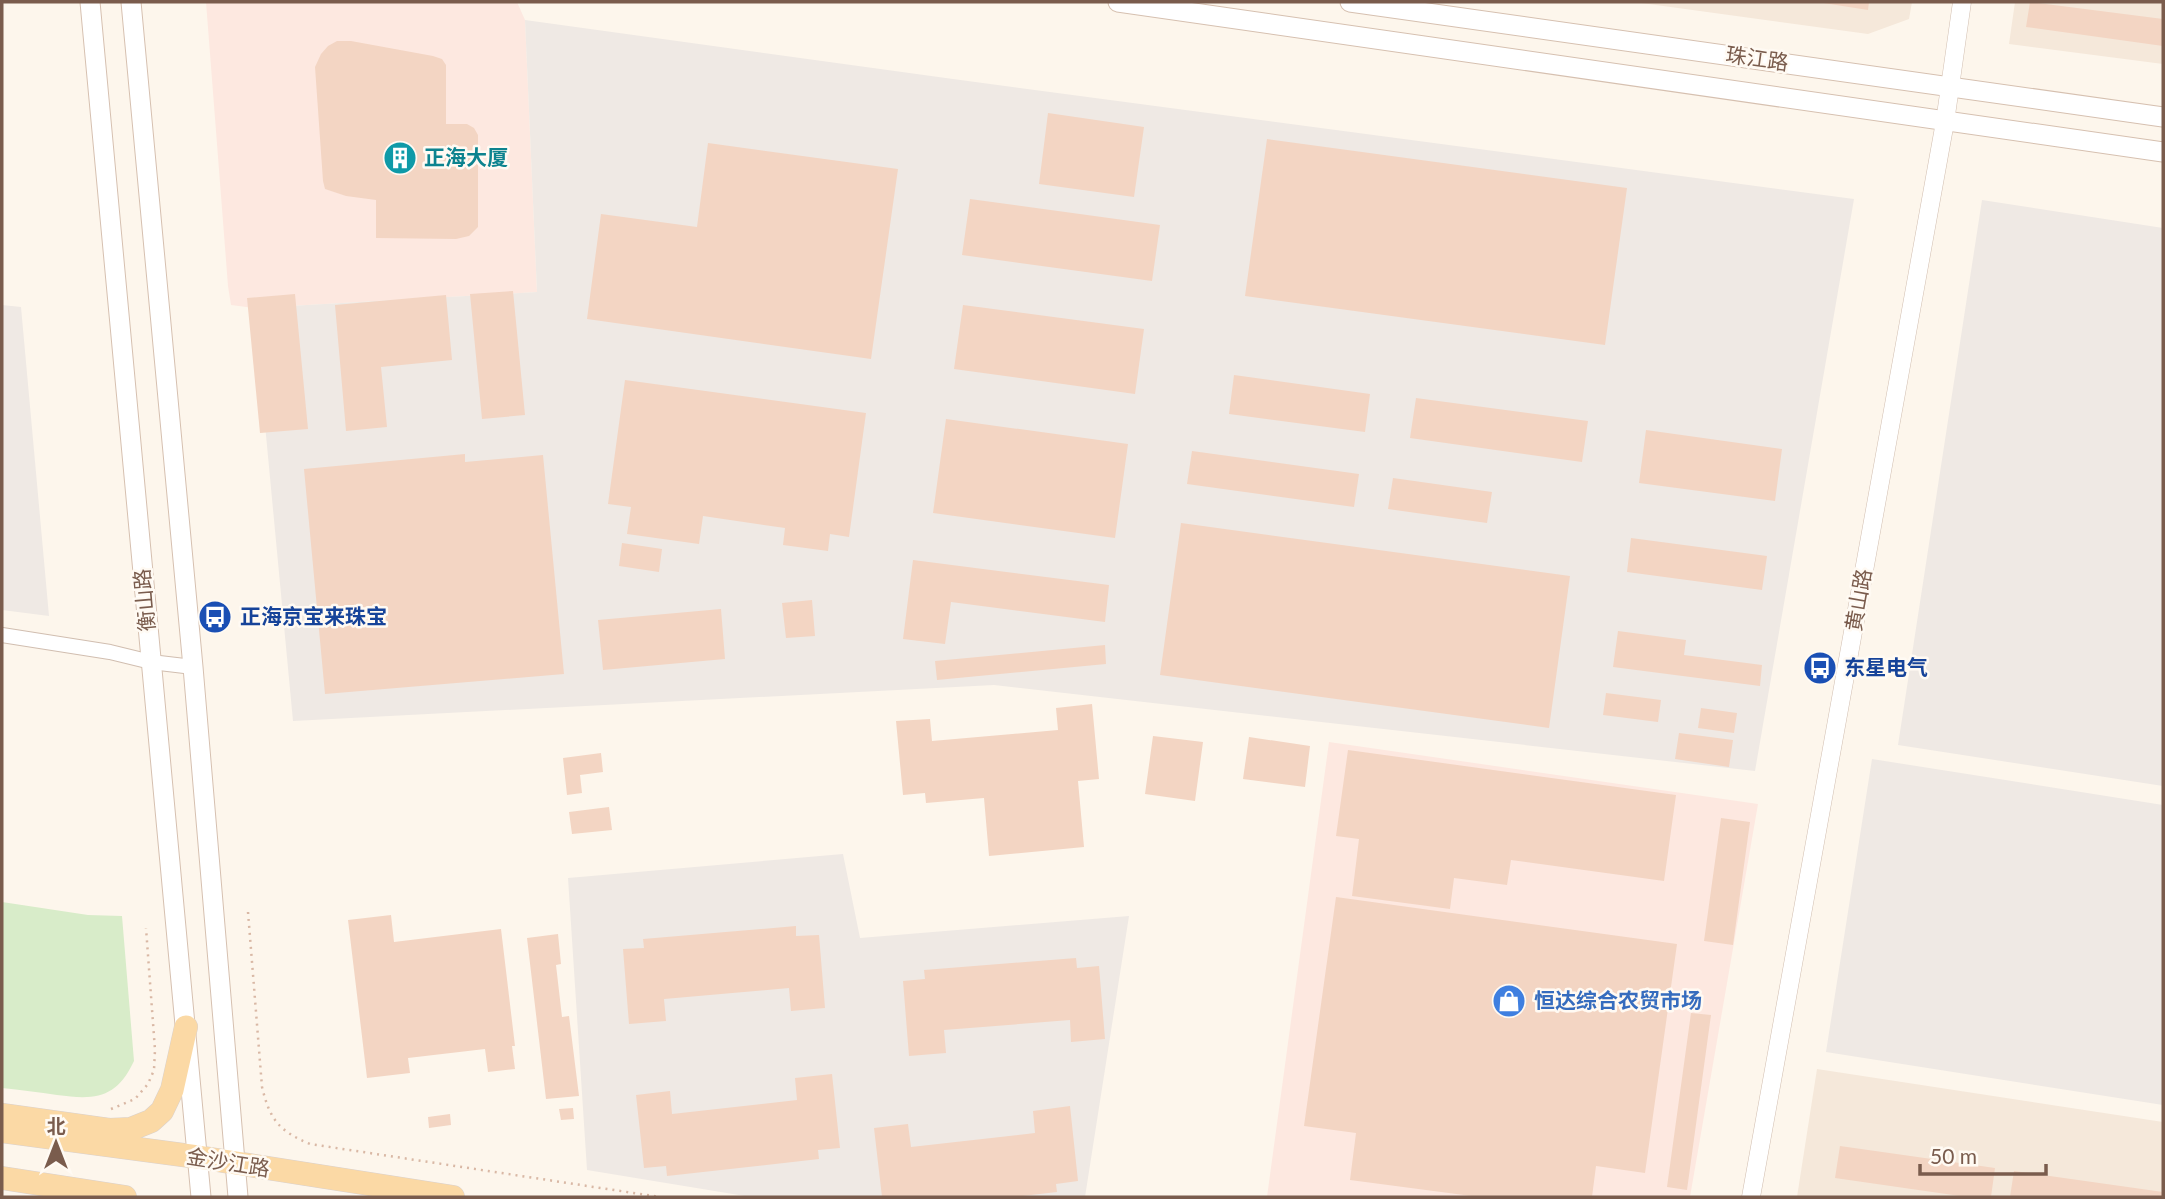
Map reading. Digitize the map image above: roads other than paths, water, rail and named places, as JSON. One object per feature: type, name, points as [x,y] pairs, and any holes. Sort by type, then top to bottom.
[{"type":"main road","name":"衡山路","points":[[90,2],[201,1197]]},
{"type":"main road","name":"衡山路","points":[[131,2],[193,667],[238,1197]]},
{"type":"main road","points":[[1118,2],[2163,152]]},
{"type":"main road","name":"珠江路","points":[[1350,2],[2163,117]]},
{"type":"main road","points":[[2,1115],[109,1130],[131,1129],[151,1121],[162,1111],[172,1090],[186,1027]]},
{"type":"main road","name":"金沙江路","points":[[2,1131],[198,1157],[453,1197]]},
{"type":"main road","points":[[2,1178],[125,1197]]},
{"type":"street","name":"黄山路","points":[[1751,1197],[1945,121],[1962,2]]},
{"type":"street","points":[[2,635],[110,652],[151,663],[193,667]]},
{"type":"place","name":"正海大厦","points":[[400,158]]},
{"type":"place","name":"正海京宝来珠宝","points":[[215,617]]},
{"type":"place","name":"东星电气","points":[[1820,668]]},
{"type":"place","name":"恒达综合农贸市场","points":[[1509,1001]]}]
